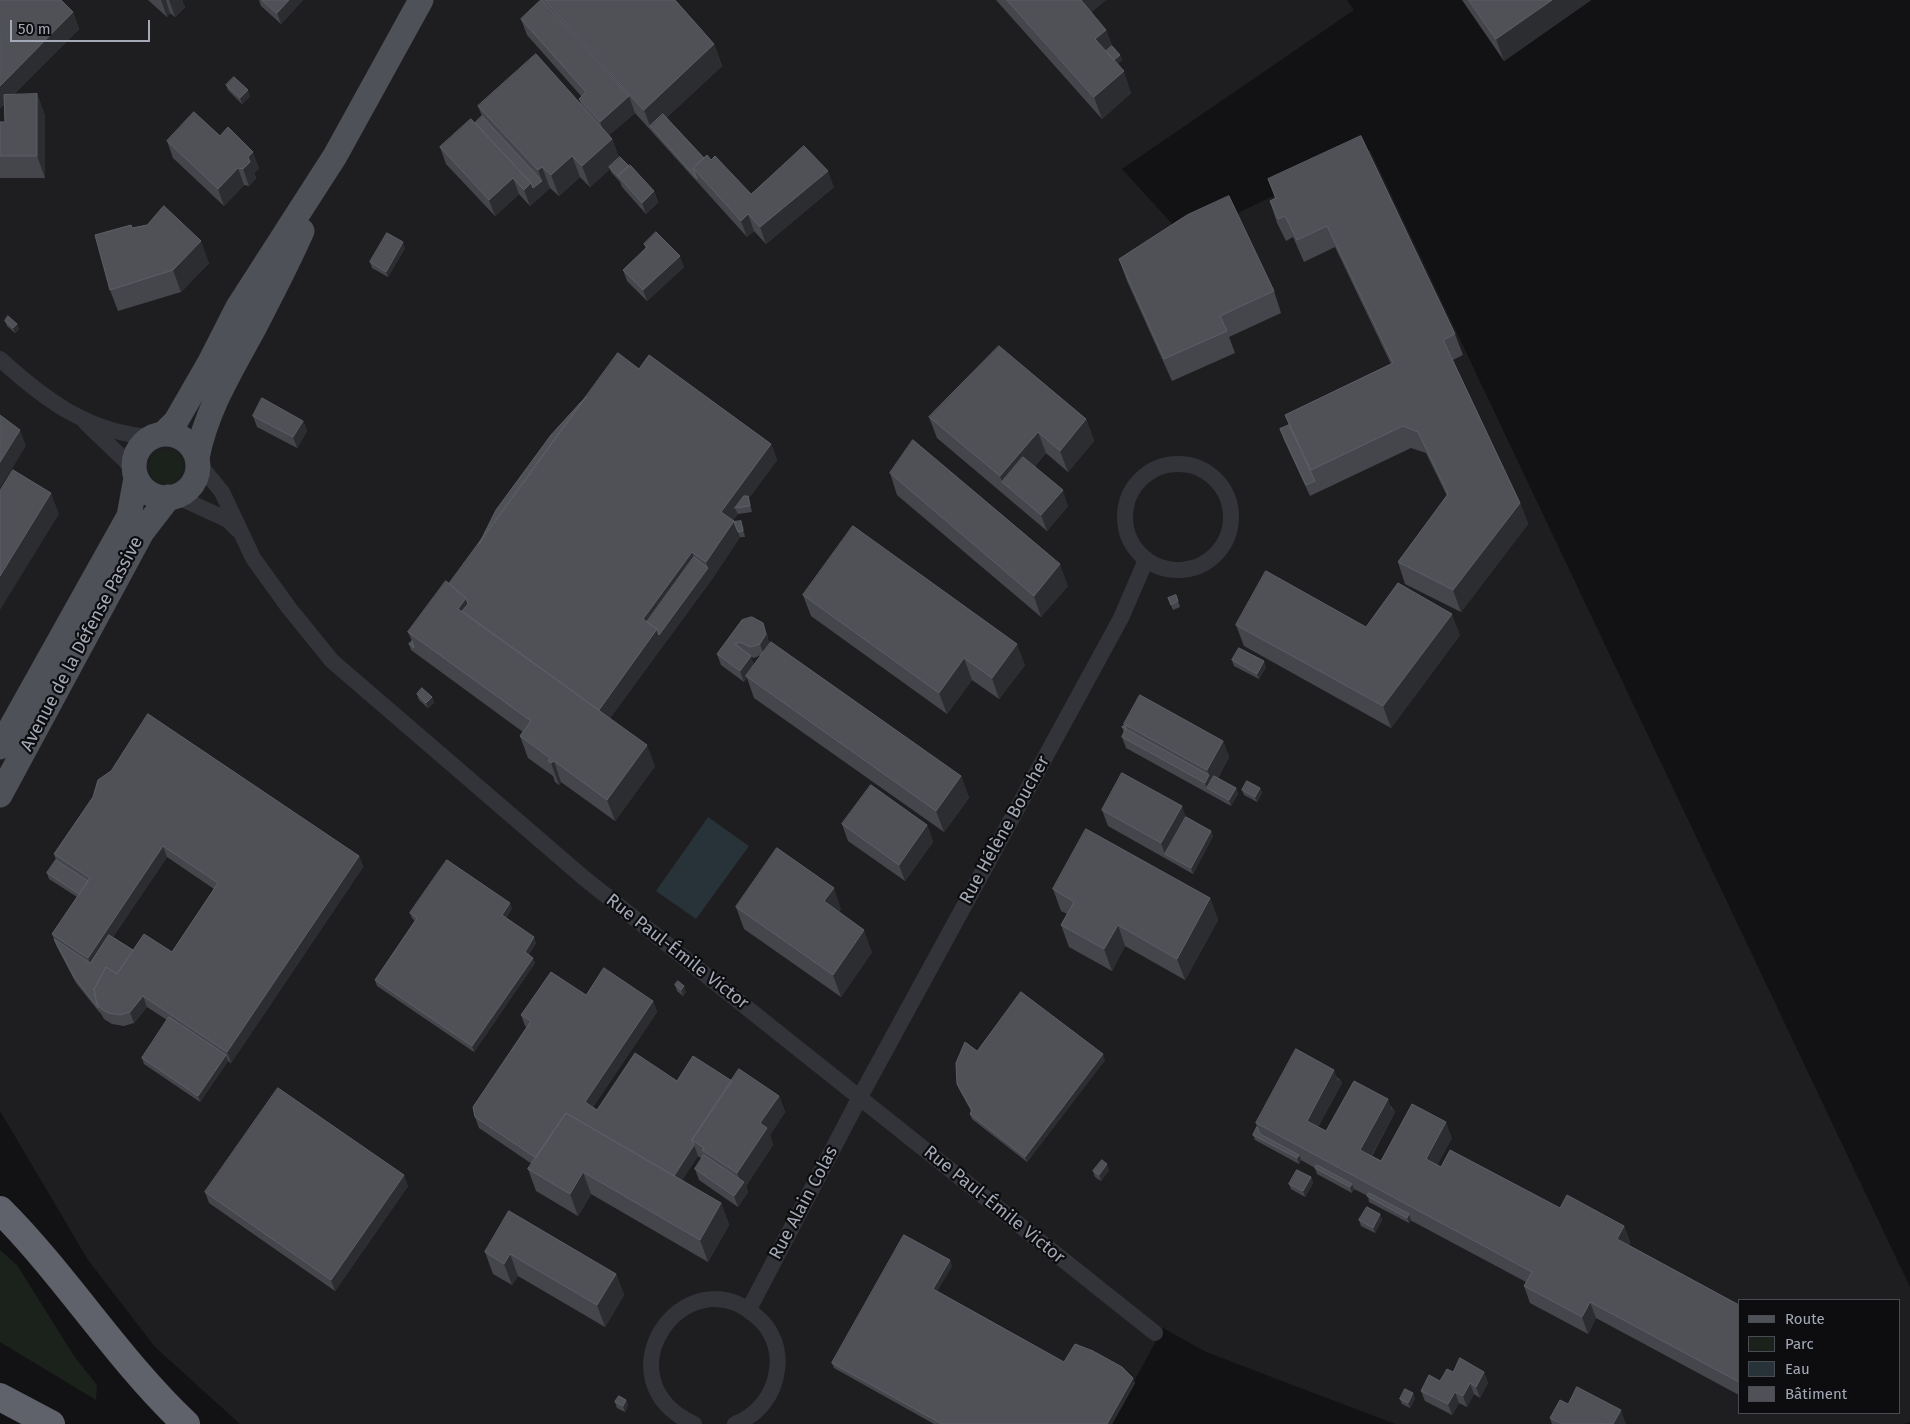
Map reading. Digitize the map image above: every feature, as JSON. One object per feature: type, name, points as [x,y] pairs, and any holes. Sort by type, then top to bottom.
[{"type":"highway","points":[[0,1210],[25,1236],[154,1394],[186,1424]]},
{"type":"highway","points":[[0,1397],[50,1424]]},
{"type":"main road","points":[[335,156],[281,278],[216,397],[202,432],[197,473],[193,483],[186,491],[173,496],[150,493],[135,473],[138,450],[176,421],[210,362],[238,307],[335,156],[421,0]]},
{"type":"main road","points":[[158,436],[180,437],[188,442],[197,461]]},
{"type":"main road","name":"Avenue de la Défense Passive","points":[[0,747],[128,516],[135,473]]},
{"type":"main road","name":"Avenue de la Défense Passive","points":[[0,794],[142,532],[173,496]]},
{"type":"street","points":[[0,359],[61,408],[84,422],[135,473]]},
{"type":"street","points":[[84,422],[134,436],[158,436]]},
{"type":"street","name":"Rue Paul-Émile Victor","points":[[197,461],[222,492],[239,532],[254,558],[289,608],[332,661],[584,878],[1155,1333]]},
{"type":"street","points":[[1173,463],[1191,465],[1208,472],[1222,485],[1230,501],[1232,518],[1229,534],[1222,549],[1202,565],[1177,571],[1161,568],[1146,560],[1133,547],[1126,530],[1125,512],[1130,494],[1135,486],[1140,479],[1155,468],[1173,463]]},
{"type":"street","name":"Rue Paul-Émile Victor","points":[[173,496],[228,520],[239,532]]},
{"type":"street","name":"Rue Hélène Boucher","points":[[860,1097],[1121,618],[1146,560]]},
{"type":"street","name":"Rue Alain Colas","points":[[749,1309],[860,1097]]},
{"type":"street","points":[[694,1424],[678,1417],[664,1403],[654,1385],[650,1365],[653,1346],[661,1328],[674,1313],[692,1304],[711,1300],[730,1302],[749,1309],[764,1322],[774,1340],[778,1360],[776,1380],[768,1398],[754,1414],[735,1424]]},
{"type":"shaded area","points":[[0,0],[1347,0],[1354,10],[1122,169],[1185,238],[1370,150],[1910,1287],[1910,1422],[1904,1424],[1395,1424],[1206,1352],[1163,1328],[1111,1424],[240,1424],[155,1347],[88,1260],[0,1111]]},
{"type":"green space","points":[[166,450],[178,455],[183,467],[178,479],[166,484],[154,479],[149,467],[154,455]]},
{"type":"green space","points":[[0,1250],[17,1265],[74,1356],[97,1385],[96,1400],[0,1342]]},
{"type":"water","points":[[708,817],[749,846],[696,919],[656,891]]},
{"type":"building","points":[[0,0],[61,0],[73,12],[0,86]]},
{"type":"building","points":[[262,0],[289,0],[277,13]]},
{"type":"building","points":[[541,0],[629,96],[600,122],[579,99],[586,92],[521,19]]},
{"type":"building","points":[[545,0],[675,0],[714,44],[644,110]]},
{"type":"building","points":[[1007,0],[1081,0],[1106,30],[1095,39],[1124,71],[1094,97]]},
{"type":"building","points":[[1469,0],[1552,0],[1496,39]]},
{"type":"building","points":[[1112,46],[1120,55],[1114,60],[1106,51]]},
{"type":"building","points":[[536,54],[612,139],[582,166],[572,156],[551,175],[542,167],[538,170],[478,106]]},
{"type":"building","points":[[234,77],[248,90],[240,98],[226,85]]},
{"type":"building","points":[[37,94],[37,156],[0,156],[0,122],[5,122],[4,95]]},
{"type":"building","points":[[194,112],[220,136],[228,127],[253,152],[248,157],[250,162],[243,169],[238,168],[218,189],[167,141]]},
{"type":"building","points":[[663,114],[704,158],[693,168],[697,179],[650,126]]},
{"type":"building","points":[[482,116],[542,181],[533,188],[531,183],[475,123]]},
{"type":"building","points":[[471,119],[531,183],[524,190],[513,178],[489,200],[440,147]]},
{"type":"building","points":[[1361,136],[1455,334],[1443,340],[1520,503],[1453,590],[1398,562],[1448,494],[1418,432],[1403,426],[1311,470],[1285,415],[1393,363],[1327,226],[1297,240],[1285,216],[1278,219],[1270,201],[1276,198],[1268,179]]},
{"type":"building","points":[[804,146],[828,171],[760,227],[748,214],[741,221],[693,168],[707,155],[711,160],[715,156],[751,194]]},
{"type":"building","points":[[620,157],[629,166],[618,176],[609,167]]},
{"type":"building","points":[[630,165],[654,191],[642,203],[618,176]]},
{"type":"building","points":[[1229,196],[1274,291],[1220,316],[1227,331],[1164,359],[1119,259],[1187,215]]},
{"type":"building","points":[[164,206],[201,241],[173,270],[110,290],[95,235],[131,225],[132,228],[147,225]]},
{"type":"building","points":[[656,232],[680,256],[643,290],[623,270],[647,247],[644,244]]},
{"type":"building","points":[[387,233],[403,242],[386,272],[370,262]]},
{"type":"building","points":[[8,316],[17,324],[13,328],[5,321]]},
{"type":"building","points":[[999,346],[1086,419],[1060,451],[1038,432],[1000,476],[929,417]]},
{"type":"building","points":[[618,353],[639,369],[649,355],[771,444],[721,512],[734,521],[706,562],[692,552],[643,619],[657,629],[599,710],[462,611],[468,604],[466,598],[449,584]]},
{"type":"building","points":[[586,397],[479,544],[496,510],[551,435]]},
{"type":"building","points":[[262,398],[303,421],[293,437],[253,416]]},
{"type":"building","points":[[0,415],[20,430],[0,462]]},
{"type":"building","points":[[1289,425],[1315,481],[1306,485],[1280,429]]},
{"type":"building","points":[[913,440],[1060,564],[1034,596],[890,473]]},
{"type":"building","points":[[1023,457],[1063,490],[1041,515],[1002,482]]},
{"type":"building","points":[[13,470],[51,493],[0,576],[0,491]]},
{"type":"building","points":[[744,496],[748,496],[750,506],[735,508]]},
{"type":"building","points":[[741,521],[743,531],[738,532],[734,522]]},
{"type":"building","points":[[853,526],[1017,644],[992,678],[964,658],[939,693],[803,595]]},
{"type":"building","points":[[694,557],[708,568],[659,635],[657,629],[647,622]]},
{"type":"building","points":[[1266,571],[1366,627],[1398,583],[1452,614],[1383,706],[1236,625]]},
{"type":"building","points":[[446,581],[466,598],[458,609],[647,745],[607,800],[554,761],[551,763],[548,761],[550,758],[520,736],[531,721],[408,632]]},
{"type":"building","points":[[1176,595],[1178,601],[1171,605],[1168,598]]},
{"type":"building","points":[[752,617],[763,623],[766,634],[760,644],[750,647],[740,642],[735,644],[751,656],[740,671],[717,654],[742,620]]},
{"type":"building","points":[[771,642],[961,776],[936,811],[746,676]]},
{"type":"building","points":[[1239,648],[1264,661],[1257,674],[1232,660]]},
{"type":"building","points":[[422,688],[432,697],[426,703],[417,694]]},
{"type":"building","points":[[1140,695],[1223,741],[1207,770],[1124,724]]},
{"type":"building","points":[[148,714],[359,856],[227,1052],[143,996],[130,1012],[120,1015],[108,1013],[100,1008],[94,989],[106,967],[117,974],[144,934],[172,952],[218,883],[163,846],[88,958],[52,934],[90,878],[54,854],[93,797],[98,780],[111,771]]},
{"type":"building","points":[[1126,729],[1209,775],[1205,783],[1122,737]]},
{"type":"building","points":[[1122,773],[1182,806],[1161,843],[1102,810]]},
{"type":"building","points":[[1214,776],[1236,788],[1229,800],[1207,788]]},
{"type":"building","points":[[1247,781],[1260,788],[1255,797],[1242,790]]},
{"type":"building","points":[[871,785],[927,825],[899,865],[842,824]]},
{"type":"building","points":[[1186,817],[1211,831],[1191,868],[1165,854]]},
{"type":"building","points":[[1086,829],[1210,898],[1177,959],[1118,925],[1104,949],[1061,925],[1074,902],[1053,889]]},
{"type":"building","points":[[777,848],[834,888],[824,901],[864,930],[833,975],[736,907]]},
{"type":"building","points":[[56,860],[88,881],[79,894],[47,873]]},
{"type":"building","points":[[447,860],[510,903],[502,915],[534,937],[525,952],[533,958],[472,1046],[375,980],[417,918],[410,913]]},
{"type":"building","points":[[109,935],[133,950],[117,974],[106,967],[94,989],[98,1008],[74,977],[54,939],[90,963]]},
{"type":"building","points":[[604,968],[653,1001],[585,1102],[597,1110],[635,1053],[677,1081],[693,1056],[732,1081],[692,1140],[694,1145],[674,1176],[566,1113],[536,1158],[475,1117],[473,1107],[531,1021],[521,1015],[551,972],[586,995]]},
{"type":"building","points":[[678,981],[684,986],[681,990],[675,985]]},
{"type":"building","points":[[1021,992],[1103,1054],[1025,1157],[970,1114],[972,1110],[957,1084],[956,1063],[965,1042],[977,1051]]},
{"type":"building","points":[[169,1017],[226,1055],[198,1096],[142,1058]]},
{"type":"building","points":[[1296,1049],[1334,1070],[1307,1121],[1326,1131],[1354,1081],[1388,1099],[1360,1150],[1381,1161],[1412,1104],[1446,1122],[1426,1159],[1441,1167],[1450,1150],[1560,1208],[1567,1195],[1624,1226],[1617,1239],[1738,1304],[1738,1381],[1590,1302],[1582,1317],[1524,1286],[1532,1272],[1256,1123]]},
{"type":"building","points":[[739,1069],[779,1096],[760,1123],[767,1128],[737,1173],[702,1150],[704,1148],[692,1140]]},
{"type":"building","points":[[278,1088],[404,1175],[331,1280],[205,1192]]},
{"type":"building","points":[[566,1113],[721,1203],[700,1240],[583,1172],[570,1194],[528,1169]]},
{"type":"building","points":[[1257,1127],[1260,1134],[1299,1155],[1297,1158],[1253,1135]]},
{"type":"building","points":[[704,1155],[744,1182],[734,1196],[695,1169]]},
{"type":"building","points":[[1102,1160],[1107,1164],[1099,1175],[1093,1171]]},
{"type":"building","points":[[1317,1165],[1352,1184],[1350,1187],[1315,1168]]},
{"type":"building","points":[[1297,1170],[1311,1177],[1303,1191],[1289,1184]]},
{"type":"building","points":[[1369,1193],[1409,1214],[1407,1218],[1367,1196]]},
{"type":"building","points":[[1367,1207],[1380,1214],[1373,1228],[1359,1220]]},
{"type":"building","points":[[509,1211],[616,1274],[597,1305],[510,1254],[504,1264],[485,1252]]},
{"type":"building","points":[[904,1235],[950,1260],[933,1289],[1064,1362],[1075,1344],[1093,1351],[1122,1367],[1133,1378],[1107,1424],[942,1424],[832,1363]]},
{"type":"building","points":[[1460,1358],[1484,1372],[1476,1387],[1470,1383],[1463,1396],[1455,1392],[1448,1404],[1421,1391],[1429,1375],[1440,1381],[1447,1369],[1453,1372]]},
{"type":"building","points":[[1577,1387],[1621,1410],[1613,1424],[1562,1424],[1550,1418],[1560,1400],[1568,1404]]},
{"type":"building","points":[[1405,1389],[1413,1393],[1408,1403],[1400,1399]]},
{"type":"building","points":[[619,1396],[626,1400],[623,1406],[615,1402]]}]
